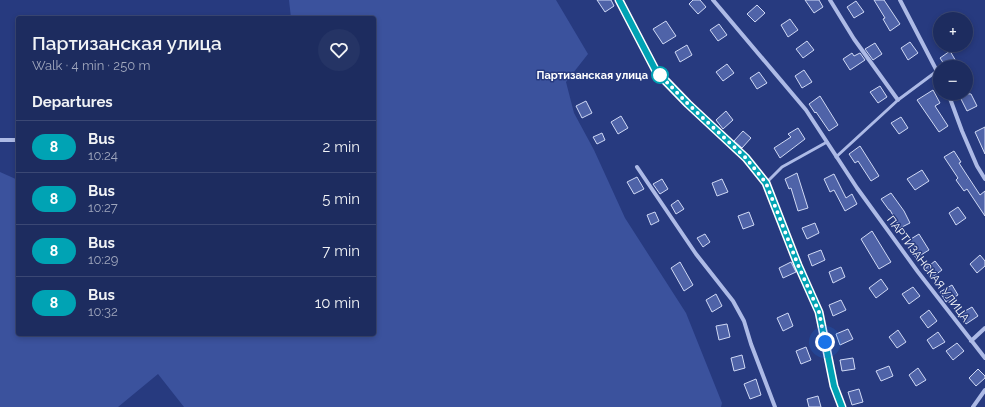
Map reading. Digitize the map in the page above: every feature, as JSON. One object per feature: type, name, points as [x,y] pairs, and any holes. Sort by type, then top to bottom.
[{"type":"street","points":[[619,0],[656,71],[688,104],[746,158],[766,183],[798,265],[819,312],[834,386],[842,407]]},
{"type":"street","name":"ПАРТИЗАНСКАЯ УЛИЦА","points":[[713,0],[806,110],[836,157],[918,272],[985,358]]},
{"type":"street","points":[[830,0],[854,39],[898,100]]},
{"type":"street","points":[[900,0],[933,63]]},
{"type":"street","points":[[951,100],[977,166],[985,179]]},
{"type":"street","points":[[0,140],[16,140]]},
{"type":"street","points":[[636,167],[696,254],[734,301],[744,321],[750,344],[775,407]]},
{"type":"street","points":[[971,341],[985,328]]},
{"type":"street","points":[[973,407],[985,390]]},
{"type":"lane","points":[[836,157],[898,100],[933,74]]},
{"type":"lane","points":[[766,183],[782,167],[827,142]]},
{"type":"shaded area","points":[[289,0],[556,0],[588,54],[566,82],[574,113],[594,150],[625,218],[686,313],[722,403],[721,407],[184,407],[158,374],[118,407],[0,407],[0,172],[16,179],[16,336],[376,336],[376,16],[291,16]]},
{"type":"building","points":[[597,0],[611,0],[614,6],[605,12]]},
{"type":"building","points":[[693,0],[700,0],[706,7],[698,14],[689,4]]},
{"type":"building","points":[[805,0],[819,0],[823,7],[814,13]]},
{"type":"building","points":[[874,0],[884,0],[900,24],[890,31],[883,19],[885,18]]},
{"type":"building","points":[[856,1],[864,12],[854,18],[847,7]]},
{"type":"building","points":[[757,5],[765,13],[755,22],[747,14]]},
{"type":"building","points":[[790,19],[798,30],[788,37],[781,25]]},
{"type":"building","points":[[666,21],[676,36],[663,44],[653,29]]},
{"type":"building","points":[[719,24],[727,35],[718,41],[710,30]]},
{"type":"building","points":[[807,41],[814,50],[803,58],[796,49]]},
{"type":"building","points":[[910,42],[918,53],[908,60],[901,48]]},
{"type":"building","points":[[875,43],[882,54],[873,60],[865,49]]},
{"type":"building","points":[[687,45],[692,55],[680,62],[675,52]]},
{"type":"building","points":[[951,52],[955,60],[941,60],[940,58]]},
{"type":"building","points":[[852,53],[854,56],[860,53],[865,60],[850,70],[843,59]]},
{"type":"building","points":[[727,64],[734,73],[723,81],[716,72]]},
{"type":"building","points":[[804,70],[812,82],[802,88],[795,76]]},
{"type":"building","points":[[759,72],[767,83],[757,89],[750,78]]},
{"type":"building","points":[[880,86],[887,97],[878,103],[870,92]]},
{"type":"building","points":[[933,90],[933,100],[938,100],[940,103],[935,106],[948,126],[939,132],[917,100]]},
{"type":"building","points":[[820,96],[838,125],[829,131],[809,104]]},
{"type":"building","points":[[973,98],[977,106],[967,111],[962,100],[973,100]]},
{"type":"building","points":[[586,101],[592,113],[582,118],[576,106]]},
{"type":"building","points":[[726,111],[733,120],[723,129],[716,120]]},
{"type":"building","points":[[621,116],[628,128],[618,134],[611,122]]},
{"type":"building","points":[[901,117],[908,128],[899,134],[891,123]]},
{"type":"building","points":[[985,127],[985,154],[975,132]]},
{"type":"building","points":[[798,128],[805,139],[780,158],[774,148],[791,137],[788,134]]},
{"type":"building","points":[[743,131],[751,138],[742,148],[734,141]]},
{"type":"building","points":[[602,133],[605,140],[597,144],[593,137]]},
{"type":"building","points":[[860,146],[879,176],[871,181],[858,161],[855,163],[849,154]]},
{"type":"building","points":[[954,151],[961,162],[959,163],[980,195],[985,191],[985,216],[967,189],[964,191],[956,180],[958,178],[944,157]]},
{"type":"building","points":[[922,170],[929,181],[915,190],[907,179]]},
{"type":"building","points":[[797,173],[808,208],[798,211],[791,188],[789,189],[785,179]]},
{"type":"building","points":[[834,174],[846,198],[852,194],[857,204],[845,211],[834,190],[830,192],[824,179]]},
{"type":"building","points":[[637,177],[644,189],[634,194],[627,182]]},
{"type":"building","points":[[662,179],[668,189],[660,194],[653,184]]},
{"type":"building","points":[[722,179],[728,192],[717,196],[712,183]]},
{"type":"building","points":[[891,193],[904,211],[910,223],[900,228],[890,210],[881,199]]},
{"type":"building","points":[[678,200],[684,209],[676,214],[671,205]]},
{"type":"building","points":[[958,207],[966,218],[956,225],[949,213]]},
{"type":"building","points":[[655,212],[659,221],[651,225],[647,215]]},
{"type":"building","points":[[749,212],[754,225],[743,229],[738,216]]},
{"type":"building","points":[[815,223],[819,233],[807,239],[802,228]]},
{"type":"building","points":[[872,231],[891,262],[879,269],[861,239]]},
{"type":"building","points":[[705,234],[710,242],[703,247],[697,238]]},
{"type":"building","points":[[919,234],[929,250],[916,258],[906,242]]},
{"type":"building","points":[[821,250],[825,260],[812,266],[808,255]]},
{"type":"building","points":[[980,255],[985,261],[985,266],[977,273],[970,264]]},
{"type":"building","points":[[935,261],[942,270],[931,278],[925,269]]},
{"type":"building","points":[[680,262],[693,285],[684,291],[671,268]]},
{"type":"building","points":[[791,262],[796,272],[783,278],[779,268]]},
{"type":"building","points":[[841,267],[845,277],[833,283],[829,272]]},
{"type":"building","points":[[881,279],[888,289],[876,298],[869,288]]},
{"type":"building","points":[[952,285],[958,295],[946,302],[940,292]]},
{"type":"building","points":[[913,287],[920,296],[909,304],[902,294]]},
{"type":"building","points":[[716,294],[722,306],[712,312],[706,300]]},
{"type":"building","points":[[841,300],[846,310],[833,316],[829,305]]},
{"type":"building","points":[[972,307],[978,316],[966,324],[960,314]]},
{"type":"building","points":[[929,310],[937,321],[928,328],[920,317]]},
{"type":"building","points":[[788,313],[793,326],[783,331],[777,318]]},
{"type":"building","points":[[727,324],[730,337],[719,340],[716,326]]},
{"type":"building","points":[[848,329],[853,339],[840,345],[836,334]]},
{"type":"building","points":[[898,330],[906,342],[897,348],[889,337]]},
{"type":"building","points":[[938,332],[945,342],[933,349],[927,340]]},
{"type":"building","points":[[957,343],[964,351],[953,360],[946,351]]},
{"type":"building","points":[[806,347],[811,360],[801,364],[796,351]]},
{"type":"building","points":[[742,355],[745,368],[734,371],[731,358]]},
{"type":"building","points":[[853,358],[855,369],[842,371],[840,360]]},
{"type":"building","points":[[889,366],[893,376],[881,381],[876,371]]},
{"type":"building","points":[[918,368],[926,380],[916,386],[909,375]]},
{"type":"building","points":[[978,369],[985,376],[985,378],[976,386],[969,378]]},
{"type":"building","points":[[756,379],[761,395],[750,399],[744,384]]},
{"type":"building","points":[[859,389],[863,402],[852,405],[848,392]]},
{"type":"building","points":[[818,396],[821,407],[809,407],[807,399]]},
{"type":"bus line","name":"8","points":[[619,0],[656,71],[688,104],[746,158],[766,183],[782,220],[798,265],[819,312],[834,386],[842,407]]},
{"type":"place","name":"Партизанская улица","points":[[660,75]]},
{"type":"route","points":[[660,75],[656,71],[688,104],[746,158],[766,183],[782,220],[798,265],[819,312],[825,342]]}]
